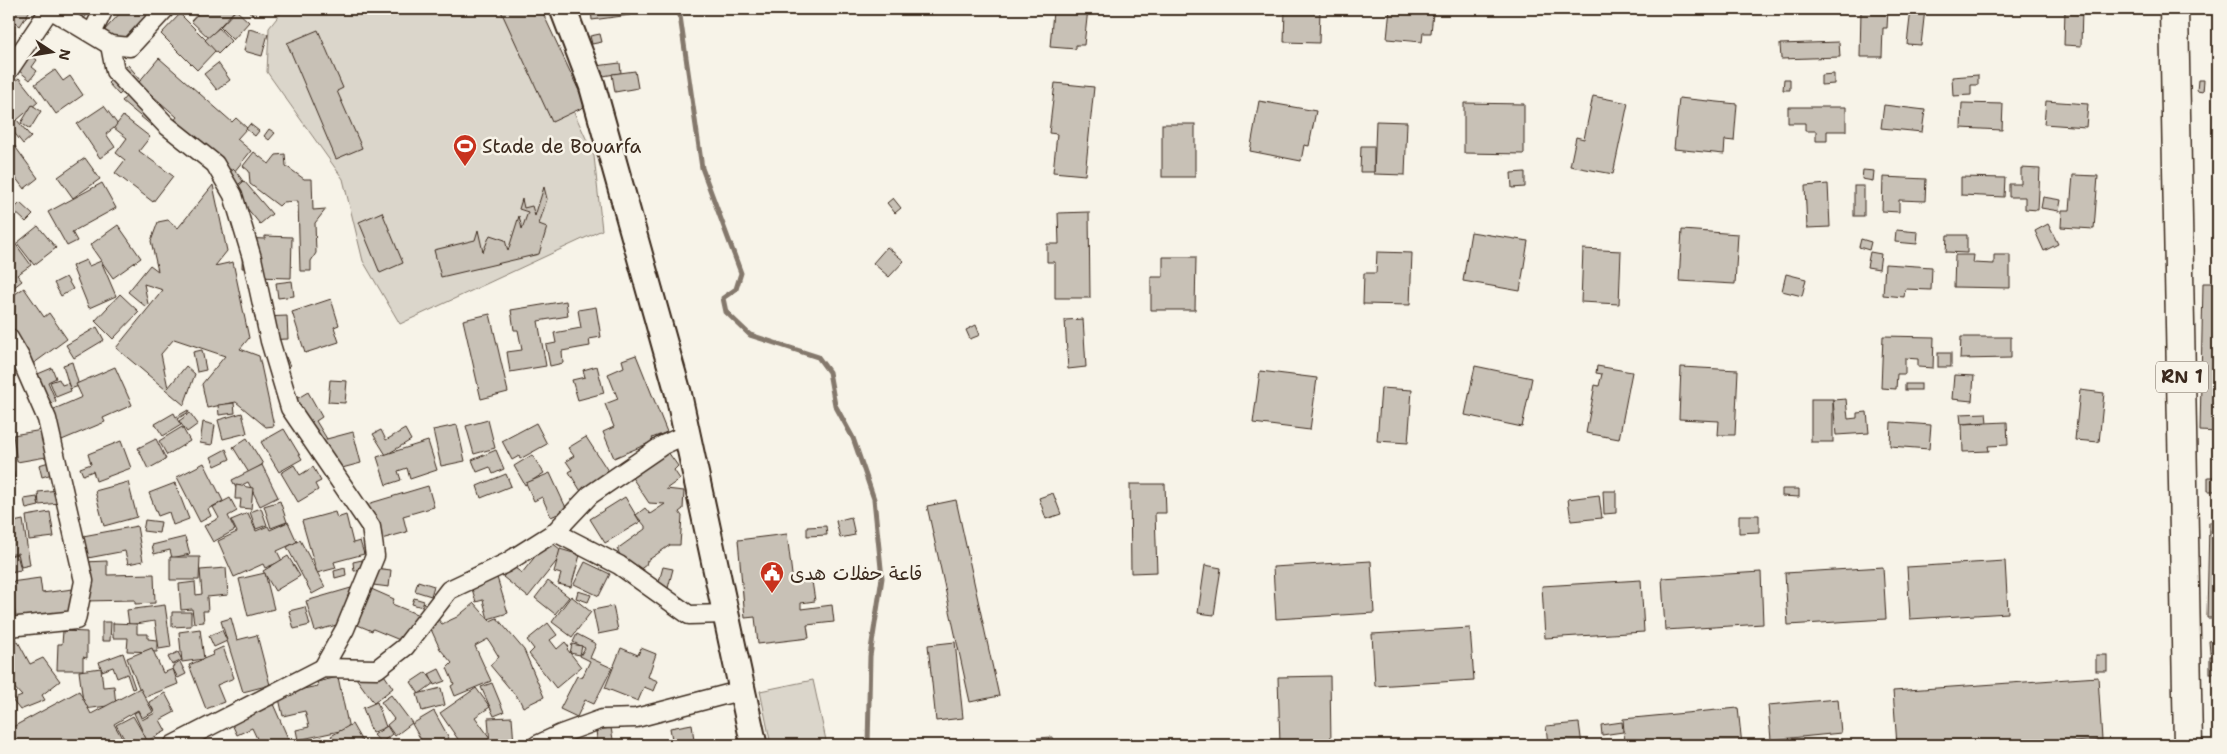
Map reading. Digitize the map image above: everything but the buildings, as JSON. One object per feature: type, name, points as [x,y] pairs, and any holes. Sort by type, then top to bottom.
[{"type":"main road","name":"RN 1","points":[[2165,9],[2173,365],[2178,745]]},
{"type":"main road","name":"RN 1","points":[[2174,9],[2188,745]]},
{"type":"street","points":[[9,70],[50,9],[110,45],[130,46],[164,9]]},
{"type":"street","points":[[92,33],[104,9]]},
{"type":"street","points":[[563,9],[592,85],[673,374],[754,745]]},
{"type":"street","points":[[110,45],[115,71],[166,125],[215,164],[233,196],[252,258],[270,341],[290,408],[371,527],[375,556],[345,629],[323,668]]},
{"type":"street","points":[[9,338],[47,419],[84,581],[76,620],[9,626]]},
{"type":"street","points":[[174,745],[323,668],[377,669],[406,647],[449,590],[506,563],[555,532],[590,495],[664,446],[687,434]]},
{"type":"street","points":[[555,532],[618,564],[689,615],[726,614]]},
{"type":"street","points":[[537,745],[602,719],[636,718],[743,690]]},
{"type":"shaded area","name":"Stade de Bouarfa","points":[[284,9],[527,9],[594,156],[602,230],[400,324],[363,261],[343,179],[267,72],[269,28]]},
{"type":"shaded area","points":[[813,680],[827,745],[771,745],[760,691]]},
{"type":"waterway","points":[[679,9],[702,168],[741,273],[736,289],[723,298],[726,312],[750,335],[818,357],[829,372],[835,405],[853,438],[874,499],[882,578],[870,656],[868,745]]},
{"type":"place","name":"Stade de Bouarfa","points":[[465,167]]},
{"type":"place","name":"قاعة حفلات هدى","points":[[772,594]]}]
